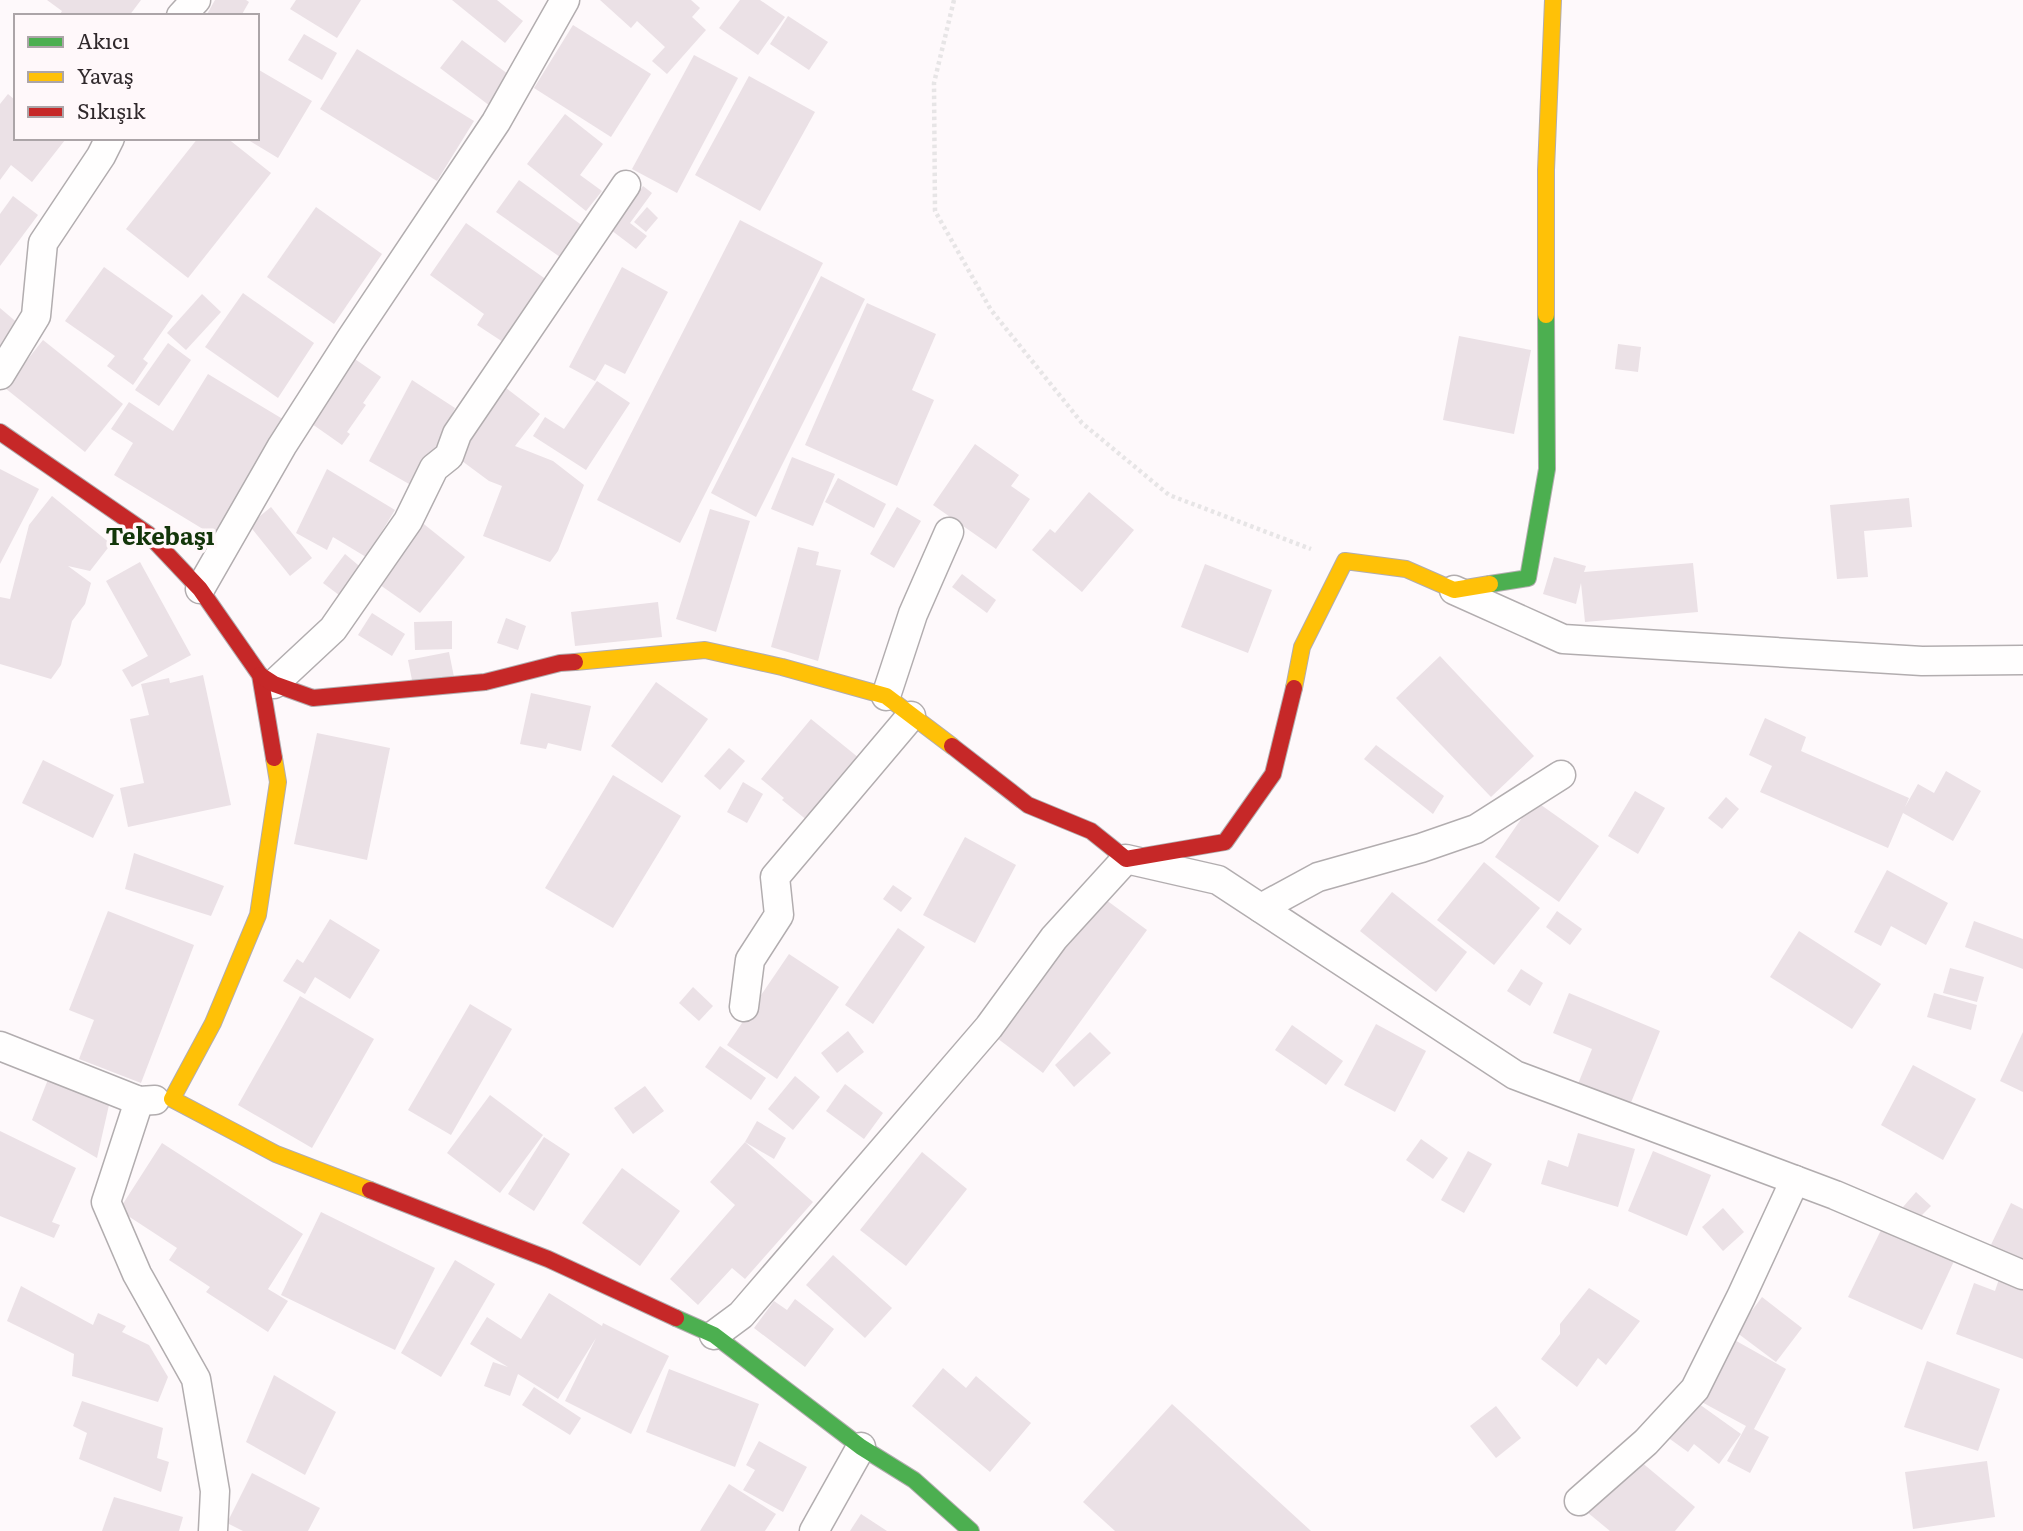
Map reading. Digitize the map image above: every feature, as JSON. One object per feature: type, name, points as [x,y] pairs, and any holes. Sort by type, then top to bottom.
[{"type":"street","points":[[183,14],[196,0]]},
{"type":"street","points":[[200,589],[282,446],[496,122],[565,0]]},
{"type":"street","points":[[1454,590],[1528,578],[1548,469],[1546,170],[1553,0]]},
{"type":"street","points":[[0,375],[36,316],[43,243],[109,140]]},
{"type":"street","points":[[267,679],[333,629],[408,521],[433,468],[449,456],[457,434],[626,185]]},
{"type":"street","points":[[0,432],[148,534],[200,589],[267,679],[278,782],[258,915],[213,1023],[172,1099]]},
{"type":"street","points":[[886,696],[913,614],[949,532]]},
{"type":"street","points":[[1218,880],[1225,842],[1273,774],[1302,647],[1345,561],[1406,569],[1563,639],[1922,661],[2023,660]]},
{"type":"street","points":[[267,679],[313,698],[485,682],[560,663],[705,650],[782,667],[886,696],[1028,805],[1091,831],[1126,859],[1218,880],[1515,1075],[1795,1180],[2023,1275]]},
{"type":"street","points":[[744,1007],[750,960],[779,915],[775,877],[911,716]]},
{"type":"street","points":[[1261,908],[1318,877],[1476,829],[1562,775]]},
{"type":"street","points":[[714,1335],[741,1315],[989,1027],[1054,938],[1126,859],[1225,842]]},
{"type":"street","points":[[0,1046],[139,1101],[172,1099],[276,1154],[548,1259],[714,1335],[861,1447],[914,1480],[971,1531]]},
{"type":"street","points":[[139,1101],[106,1202],[137,1274],[196,1379],[215,1491],[213,1531]]},
{"type":"street","points":[[1580,1501],[1646,1442],[1695,1389],[1795,1180]]},
{"type":"street","points":[[814,1531],[861,1447]]},
{"type":"path","points":[[954,0],[934,83],[935,211],[991,310],[1082,424],[1169,495],[1345,561]]},
{"type":"building","points":[[47,0],[141,0],[130,14],[60,14],[62,11]]},
{"type":"building","points":[[215,0],[249,2],[242,14],[207,14]]},
{"type":"building","points":[[296,0],[361,0],[337,38],[290,9]]},
{"type":"building","points":[[452,0],[497,0],[523,21],[505,43]]},
{"type":"building","points":[[600,0],[691,0],[700,8],[692,17],[706,30],[667,74],[652,61],[665,47],[637,21],[631,28]]},
{"type":"building","points":[[740,0],[760,0],[785,17],[758,55],[719,28]]},
{"type":"building","points":[[788,16],[828,42],[809,70],[770,44]]},
{"type":"building","points":[[573,25],[651,74],[611,137],[534,88]]},
{"type":"building","points":[[304,34],[337,53],[322,80],[288,60]]},
{"type":"building","points":[[462,40],[512,77],[490,106],[440,68]]},
{"type":"building","points":[[357,49],[474,121],[437,181],[320,109]]},
{"type":"building","points":[[694,55],[738,78],[677,193],[632,169]]},
{"type":"building","points":[[259,70],[312,101],[278,158],[248,140],[259,140]]},
{"type":"building","points":[[749,76],[815,112],[760,211],[695,175]]},
{"type":"building","points":[[8,94],[14,99],[14,140],[65,140],[32,182],[11,165],[0,180],[0,104]]},
{"type":"building","points":[[565,114],[603,144],[580,175],[602,191],[586,211],[527,164]]},
{"type":"building","points":[[196,140],[230,140],[271,173],[188,278],[126,229]]},
{"type":"building","points":[[519,180],[583,226],[560,257],[496,212]]},
{"type":"building","points":[[643,186],[652,193],[630,223],[647,236],[636,249],[611,230]]},
{"type":"building","points":[[13,196],[38,215],[0,266],[0,214]]},
{"type":"building","points":[[316,207],[382,254],[334,324],[267,277]]},
{"type":"building","points":[[647,207],[658,218],[646,232],[634,222]]},
{"type":"building","points":[[740,220],[823,263],[680,543],[597,500]]},
{"type":"building","points":[[466,223],[547,280],[503,342],[477,325],[484,314],[430,275]]},
{"type":"building","points":[[104,267],[173,316],[143,359],[148,363],[133,385],[107,366],[115,356],[65,321]]},
{"type":"building","points":[[622,267],[668,292],[625,374],[605,364],[595,381],[569,367]]},
{"type":"building","points":[[821,276],[865,299],[756,517],[711,493]]},
{"type":"building","points":[[243,293],[314,343],[278,398],[205,347]]},
{"type":"building","points":[[202,294],[221,312],[186,350],[167,333]]},
{"type":"building","points":[[867,303],[936,334],[912,390],[934,400],[897,486],[805,445]]},
{"type":"building","points":[[0,308],[20,325],[0,348]]},
{"type":"building","points":[[1459,336],[1531,350],[1514,434],[1443,420]]},
{"type":"building","points":[[43,340],[123,404],[85,452],[5,388]]},
{"type":"building","points":[[168,343],[191,360],[159,406],[135,390]]},
{"type":"building","points":[[1618,344],[1641,347],[1638,372],[1615,369]]},
{"type":"building","points":[[349,355],[381,377],[363,403],[366,405],[347,432],[350,434],[342,445],[305,419]]},
{"type":"building","points":[[208,374],[286,421],[216,537],[114,475],[133,443],[111,429],[129,402],[173,431]]},
{"type":"building","points":[[412,380],[455,408],[416,488],[369,461]]},
{"type":"building","points":[[597,381],[630,403],[586,470],[533,436],[545,417],[564,429]]},
{"type":"building","points":[[501,384],[540,414],[515,446],[553,461],[584,485],[558,551],[550,562],[483,536],[502,486],[489,481],[462,461],[483,409]]},
{"type":"building","points":[[975,444],[1019,475],[1011,486],[1030,499],[996,549],[933,505]]},
{"type":"building","points":[[792,457],[835,474],[813,526],[771,509]]},
{"type":"building","points":[[0,469],[39,489],[0,564]]},
{"type":"building","points":[[327,469],[395,510],[366,557],[333,537],[327,550],[296,533]]},
{"type":"building","points":[[838,478],[886,504],[874,528],[825,502]]},
{"type":"building","points":[[1089,492],[1134,530],[1082,592],[1032,550],[1050,529],[1055,533]]},
{"type":"building","points":[[52,496],[111,544],[90,571],[68,566],[91,583],[85,604],[72,621],[61,665],[51,679],[0,664],[0,597],[10,599],[29,525]]},
{"type":"building","points":[[1909,498],[1912,527],[1864,531],[1868,577],[1837,579],[1830,505]]},
{"type":"building","points":[[271,507],[312,558],[290,576],[249,525]]},
{"type":"building","points":[[897,507],[921,521],[894,568],[870,554]]},
{"type":"building","points":[[710,509],[750,521],[716,632],[676,619]]},
{"type":"building","points":[[420,521],[465,557],[420,613],[373,580]]},
{"type":"building","points":[[798,547],[819,552],[816,565],[841,570],[818,661],[771,647]]},
{"type":"building","points":[[345,554],[364,570],[343,598],[323,583]]},
{"type":"building","points":[[1554,557],[1586,566],[1584,572],[1693,563],[1698,612],[1585,622],[1581,583],[1576,604],[1543,594]]},
{"type":"building","points":[[140,562],[191,655],[132,687],[122,670],[148,656],[106,581]]},
{"type":"building","points":[[1205,564],[1272,590],[1248,653],[1181,627]]},
{"type":"building","points":[[962,574],[996,600],[987,613],[952,587]]},
{"type":"building","points":[[658,602],[662,637],[575,646],[571,612]]},
{"type":"building","points":[[372,613],[405,634],[392,656],[358,635]]},
{"type":"building","points":[[506,618],[526,626],[518,650],[497,643]]},
{"type":"building","points":[[452,621],[452,649],[415,650],[414,622]]},
{"type":"building","points":[[449,652],[454,677],[413,685],[408,660]]},
{"type":"building","points":[[1440,656],[1534,756],[1491,797],[1396,698]]},
{"type":"building","points":[[203,675],[231,805],[128,827],[120,788],[144,783],[130,719],[149,715],[141,684],[169,678],[170,683]]},
{"type":"building","points":[[656,682],[708,719],[662,783],[611,746]]},
{"type":"building","points":[[531,693],[591,706],[581,751],[548,743],[546,749],[520,744]]},
{"type":"building","points":[[1765,718],[1806,737],[1801,751],[1909,798],[1905,807],[1918,784],[1934,793],[1946,771],[1981,791],[1953,841],[1903,813],[1888,848],[1760,792],[1772,766],[1749,755]]},
{"type":"building","points":[[811,719],[859,758],[808,821],[761,779]]},
{"type":"building","points":[[317,733],[390,748],[367,860],[294,844]]},
{"type":"building","points":[[1376,745],[1444,796],[1433,814],[1364,759]]},
{"type":"building","points":[[729,748],[745,761],[720,790],[704,776]]},
{"type":"building","points":[[43,760],[114,795],[93,838],[22,803]]},
{"type":"building","points":[[613,775],[681,816],[613,928],[545,888]]},
{"type":"building","points":[[743,782],[763,794],[747,823],[727,812]]},
{"type":"building","points":[[1635,791],[1665,808],[1638,854],[1608,836]]},
{"type":"building","points":[[1726,797],[1739,809],[1722,829],[1708,818]]},
{"type":"building","points":[[1534,800],[1599,846],[1559,902],[1495,857]]},
{"type":"building","points":[[965,837],[1016,865],[975,943],[923,915]]},
{"type":"building","points":[[134,853],[224,886],[211,916],[125,889]]},
{"type":"building","points":[[1484,862],[1540,908],[1494,965],[1437,920]]},
{"type":"building","points":[[1887,870],[1948,903],[1926,945],[1891,926],[1881,946],[1854,932]]},
{"type":"building","points":[[893,885],[912,898],[901,912],[883,899]]},
{"type":"building","points":[[1392,892],[1467,952],[1436,992],[1360,931]]},
{"type":"building","points":[[1098,894],[1147,930],[1043,1073],[993,1035]]},
{"type":"building","points":[[108,911],[194,945],[141,1083],[79,1059],[94,1020],[69,1010]]},
{"type":"building","points":[[1557,911],[1582,929],[1570,945],[1546,927]]},
{"type":"building","points":[[330,919],[380,950],[350,999],[315,977],[305,994],[283,981],[297,959],[303,963]]},
{"type":"building","points":[[1974,921],[2023,939],[2023,969],[1965,947]]},
{"type":"building","points":[[898,928],[925,947],[873,1024],[845,1005]]},
{"type":"building","points":[[1799,931],[1881,984],[1852,1029],[1770,977]]},
{"type":"building","points":[[789,954],[839,987],[777,1079],[727,1045]]},
{"type":"building","points":[[1950,968],[1984,977],[1977,1002],[1943,993]]},
{"type":"building","points":[[1521,969],[1543,983],[1530,1006],[1507,991]]},
{"type":"building","points":[[693,987],[713,1006],[699,1021],[679,1003]]},
{"type":"building","points":[[1569,993],[1660,1031],[1628,1110],[1576,1089],[1592,1049],[1553,1033]]},
{"type":"building","points":[[1934,993],[1977,1005],[1971,1030],[1927,1017]]},
{"type":"building","points":[[300,996],[374,1039],[312,1148],[238,1105]]},
{"type":"building","points":[[470,1004],[512,1029],[451,1135],[408,1110]]},
{"type":"building","points":[[1376,1024],[1426,1051],[1395,1112],[1344,1085]]},
{"type":"building","points":[[1292,1025],[1343,1061],[1326,1085],[1275,1050]]},
{"type":"building","points":[[848,1031],[864,1052],[837,1073],[821,1053]]},
{"type":"building","points":[[1090,1032],[1111,1053],[1074,1087],[1055,1065]]},
{"type":"building","points":[[2023,1032],[2023,1092],[2000,1081]]},
{"type":"building","points":[[720,1046],[766,1078],[751,1100],[705,1067]]},
{"type":"building","points":[[1913,1065],[1976,1099],[1943,1160],[1881,1125]]},
{"type":"building","points":[[795,1076],[820,1097],[793,1130],[768,1109]]},
{"type":"building","points":[[49,1077],[109,1105],[97,1158],[32,1120]]},
{"type":"building","points":[[845,1084],[883,1113],[864,1139],[826,1111]]},
{"type":"building","points":[[645,1086],[664,1111],[633,1134],[614,1108]]},
{"type":"building","points":[[490,1095],[543,1135],[500,1193],[447,1153]]},
{"type":"building","points":[[757,1121],[786,1138],[774,1159],[745,1142]]},
{"type":"building","points":[[0,1131],[76,1168],[52,1222],[60,1225],[54,1238],[0,1216]]},
{"type":"building","points":[[1578,1133],[1635,1149],[1618,1207],[1541,1184],[1548,1160],[1568,1167]]},
{"type":"building","points":[[544,1137],[570,1154],[534,1211],[508,1194]]},
{"type":"building","points":[[1421,1139],[1448,1158],[1433,1179],[1406,1160]]},
{"type":"building","points":[[745,1142],[813,1202],[745,1279],[732,1268],[698,1305],[670,1279],[735,1205],[710,1182]]},
{"type":"building","points":[[162,1143],[303,1234],[268,1289],[288,1301],[268,1332],[206,1292],[210,1287],[169,1260],[177,1248],[119,1210]]},
{"type":"building","points":[[1468,1151],[1492,1164],[1464,1213],[1441,1200]]},
{"type":"building","points":[[1653,1151],[1711,1175],[1687,1236],[1628,1211]]},
{"type":"building","points":[[922,1152],[967,1189],[906,1266],[860,1230]]},
{"type":"building","points":[[622,1168],[680,1211],[640,1266],[582,1223]]},
{"type":"building","points":[[1916,1192],[1931,1206],[1917,1220],[1903,1207]]},
{"type":"building","points":[[2011,1203],[2023,1209],[2023,1268],[1988,1251]]},
{"type":"building","points":[[1723,1208],[1744,1232],[1723,1251],[1702,1227]]},
{"type":"building","points":[[321,1212],[435,1268],[395,1350],[281,1295]]},
{"type":"building","points":[[1884,1224],[1955,1259],[1922,1330],[1848,1297]]},
{"type":"building","points":[[833,1255],[892,1308],[865,1338],[806,1285]]},
{"type":"building","points":[[455,1260],[495,1284],[441,1377],[401,1353]]},
{"type":"building","points":[[2000,1276],[2023,1284],[2023,1359],[1956,1334],[1974,1283],[1995,1291]]},
{"type":"building","points":[[21,1286],[93,1325],[98,1313],[126,1326],[122,1332],[149,1345],[168,1377],[158,1402],[72,1376],[74,1354],[7,1321]]},
{"type":"building","points":[[1589,1288],[1640,1321],[1606,1365],[1598,1358],[1577,1387],[1541,1359],[1560,1334],[1560,1324]]},
{"type":"building","points":[[549,1293],[602,1326],[603,1323],[669,1356],[631,1434],[565,1401],[596,1338],[558,1399],[518,1374],[510,1396],[484,1386],[493,1362],[508,1367],[470,1344],[487,1317],[521,1339]]},
{"type":"building","points":[[1762,1297],[1802,1328],[1776,1362],[1736,1332]]},
{"type":"building","points":[[795,1299],[834,1329],[805,1367],[754,1328],[774,1301],[787,1310]]},
{"type":"building","points":[[1731,1338],[1786,1369],[1754,1429],[1769,1437],[1750,1473],[1727,1461],[1746,1426],[1698,1400]]},
{"type":"building","points":[[1927,1361],[2000,1389],[1978,1451],[1904,1427]]},
{"type":"building","points":[[943,1368],[966,1388],[976,1376],[1031,1423],[990,1472],[912,1406]]},
{"type":"building","points":[[669,1369],[759,1404],[735,1467],[646,1432]]},
{"type":"building","points":[[274,1375],[336,1412],[305,1475],[246,1442]]},
{"type":"building","points":[[534,1387],[581,1418],[570,1435],[522,1405]]},
{"type":"building","points":[[1692,1399],[1741,1434],[1719,1464],[1694,1444],[1688,1452],[1663,1434]]},
{"type":"building","points":[[82,1401],[163,1428],[157,1458],[169,1462],[161,1492],[79,1459],[87,1433],[73,1426]]},
{"type":"building","points":[[1172,1404],[1311,1531],[1115,1531],[1083,1502]]},
{"type":"building","points":[[1496,1406],[1521,1438],[1496,1458],[1470,1426]]},
{"type":"building","points":[[759,1441],[807,1467],[783,1512],[743,1490],[755,1470],[746,1465]]},
{"type":"building","points":[[1634,1456],[1695,1507],[1675,1531],[1610,1531],[1587,1512]]},
{"type":"building","points":[[1987,1461],[1995,1517],[1913,1529],[1905,1472]]},
{"type":"building","points":[[252,1473],[320,1508],[308,1531],[243,1531],[227,1523]]},
{"type":"building","points":[[729,1484],[776,1514],[765,1531],[700,1531]]},
{"type":"building","points":[[114,1497],[183,1517],[179,1531],[102,1531]]},
{"type":"building","points":[[861,1514],[887,1531],[850,1531]]},
{"type":"traffic: fast","points":[[1490,584],[1528,578],[1547,469],[1546,315]]},
{"type":"traffic: fast","points":[[676,1318],[714,1335],[861,1447],[914,1480],[971,1531]]},
{"type":"traffic: slow","points":[[1546,315],[1546,170],[1553,0]]},
{"type":"traffic: slow","points":[[1294,688],[1302,647],[1345,561],[1406,569],[1454,590],[1490,584]]},
{"type":"traffic: slow","points":[[575,662],[705,650],[782,667],[886,696],[952,746]]},
{"type":"traffic: slow","points":[[274,758],[278,782],[258,915],[213,1023],[172,1099],[276,1154],[370,1190]]},
{"type":"traffic: jam","points":[[0,432],[148,534],[200,589],[260,675],[274,758]]},
{"type":"traffic: jam","points":[[260,675],[274,684],[313,698],[485,682],[560,663],[575,662]]},
{"type":"traffic: jam","points":[[952,746],[1028,805],[1091,831],[1126,859],[1225,842],[1273,774],[1294,688]]},
{"type":"traffic: jam","points":[[370,1190],[548,1259],[676,1318]]},
{"type":"district","name":"Tekebaşı","points":[[160,534]]}]
